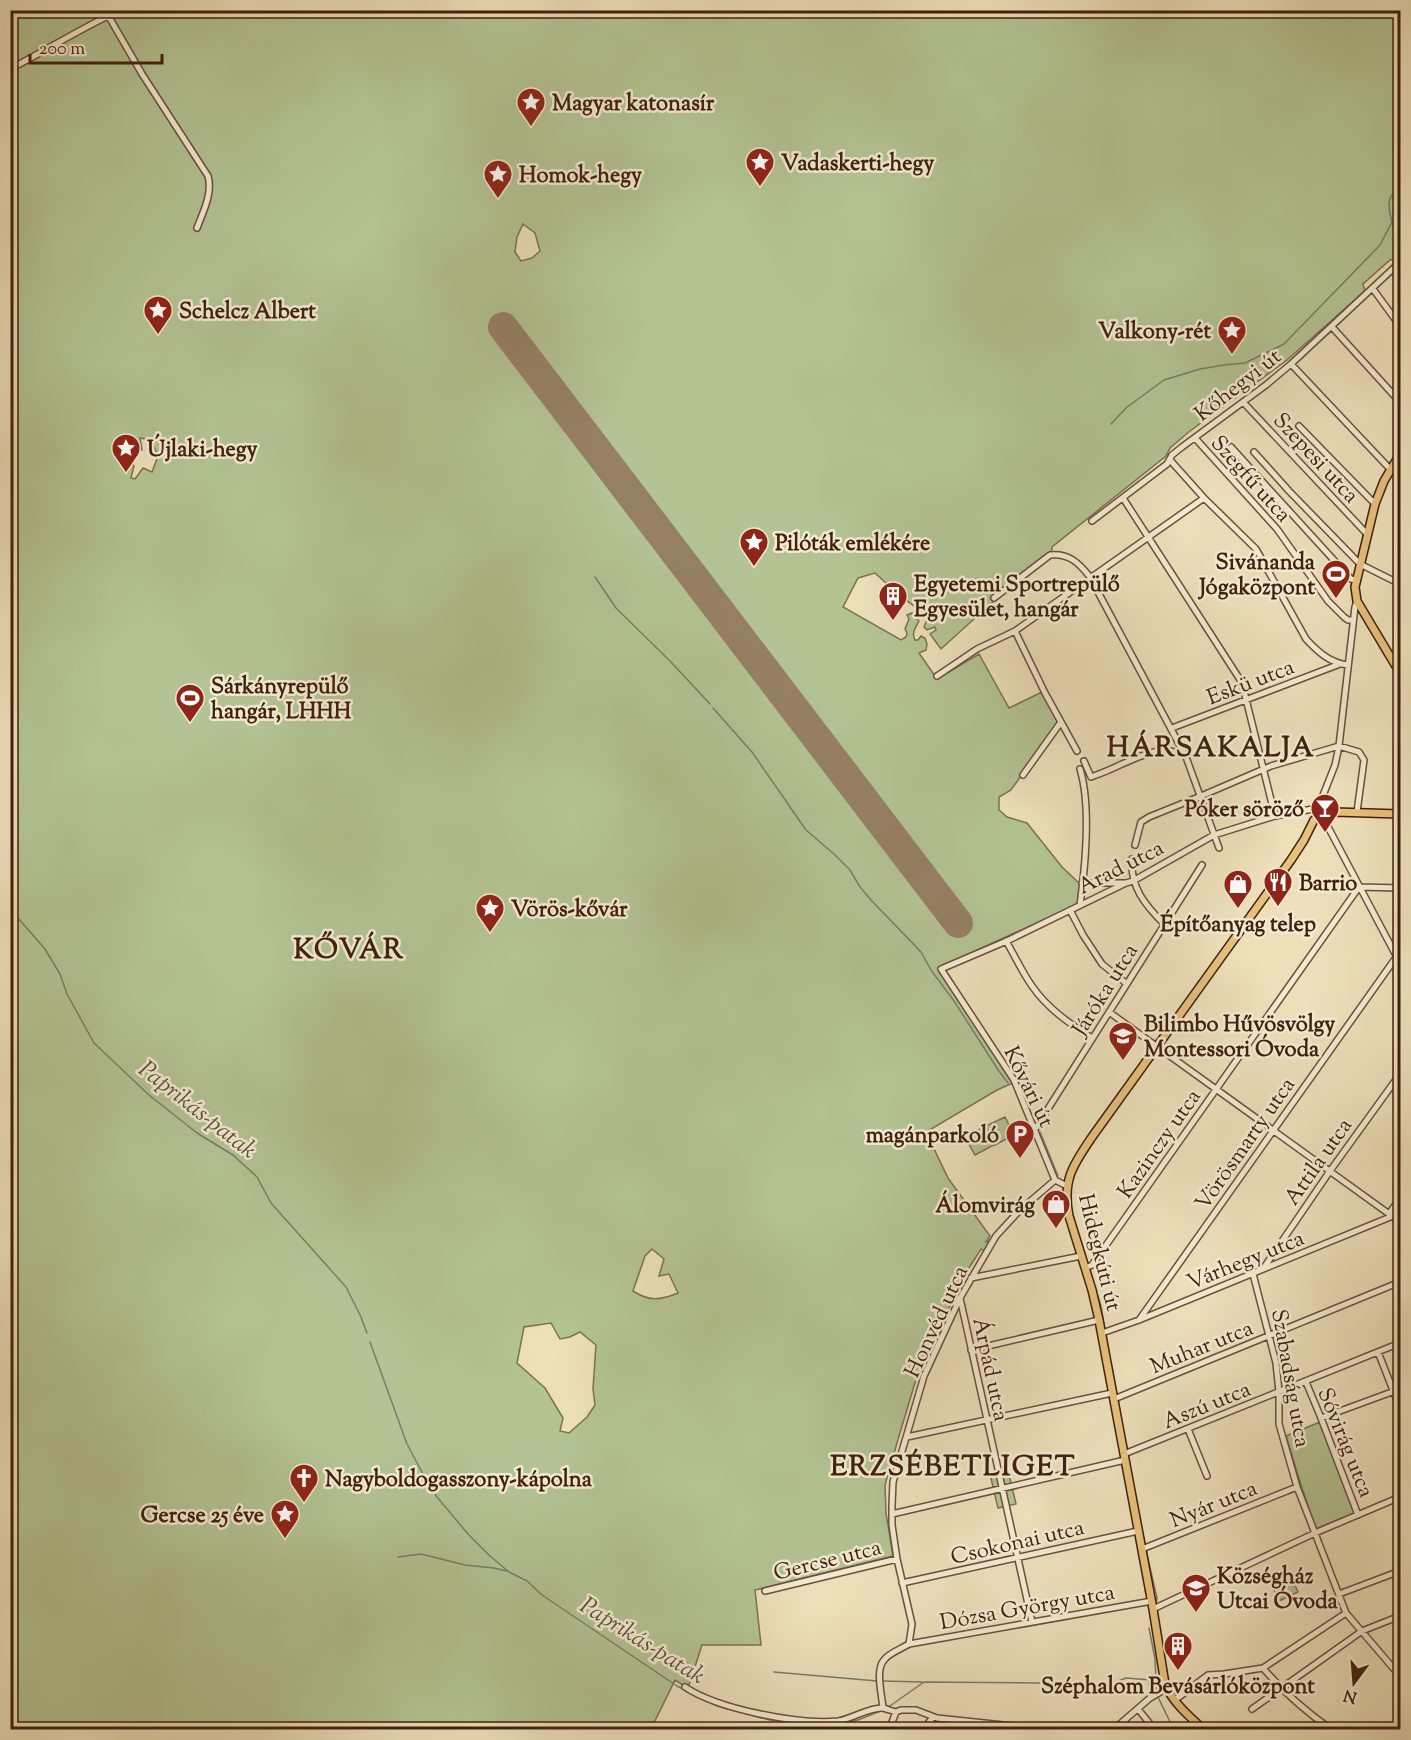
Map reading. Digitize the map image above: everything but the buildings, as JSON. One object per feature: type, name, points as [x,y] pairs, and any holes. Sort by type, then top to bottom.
[{"type":"main road","points":[[1401,454],[1390,469],[1375,504],[1356,580],[1355,594],[1401,673]]},
{"type":"main road","points":[[1319,812],[1401,814]]},
{"type":"main road","name":"Hidegkúti út","points":[[1204,1730],[1175,1700],[1167,1688],[1104,1332],[1099,1320],[1087,1267],[1081,1256],[1069,1216],[1067,1186],[1074,1164],[1291,860],[1319,812]]},
{"type":"street","points":[[10,69],[36,57],[106,13],[142,74],[208,176],[210,186],[197,228]]},
{"type":"street","name":"Kőhegyi út","points":[[1092,521],[1170,460],[1173,454],[1291,364],[1397,265]]},
{"type":"street","points":[[1373,289],[1401,326]]},
{"type":"street","points":[[1332,327],[1401,402]]},
{"type":"street","points":[[1291,364],[1390,469]]},
{"type":"street","name":"Szepesi utca","points":[[1243,402],[1367,534]]},
{"type":"street","points":[[1299,426],[1375,504]]},
{"type":"street","name":"Szegfű utca","points":[[1194,438],[1277,529],[1328,601],[1344,617],[1353,620]]},
{"type":"street","points":[[1232,447],[1351,579],[1356,580]]},
{"type":"street","points":[[1254,452],[1360,564],[1401,584]]},
{"type":"street","points":[[1170,460],[1204,498],[1256,549],[1306,639],[1320,654],[1340,664],[1348,665]]},
{"type":"street","points":[[1123,498],[1239,678],[1275,816]]},
{"type":"street","points":[[937,676],[984,645],[1015,631],[1204,498]]},
{"type":"street","points":[[994,598],[1050,555],[1070,556],[1078,562],[1090,577],[1172,728],[1186,757],[1219,848]]},
{"type":"street","points":[[1357,601],[1339,746],[1319,812],[1401,963]]},
{"type":"street","points":[[1015,631],[1077,751]]},
{"type":"street","name":"Eskü utca","points":[[1172,728],[1340,664]]},
{"type":"street","points":[[1023,776],[1061,722]]},
{"type":"street","points":[[1135,845],[1142,822],[1149,817],[1263,769],[1339,746],[1359,752],[1364,760],[1358,812]]},
{"type":"street","points":[[1084,761],[1091,777],[1146,753],[1161,750],[1176,752],[1186,757]]},
{"type":"street","points":[[1080,769],[1083,780],[1086,831],[1080,905]]},
{"type":"street","name":"Arad utca","points":[[941,969],[1133,881],[1214,835],[1275,816],[1319,812]]},
{"type":"street","points":[[1132,859],[1133,881],[1144,903],[1164,924]]},
{"type":"street","name":"Járóka utca","points":[[1034,1131],[1202,865]]},
{"type":"street","points":[[1082,883],[1126,883]]},
{"type":"street","points":[[1359,887],[1401,888]]},
{"type":"street","name":"Kazinczy utca","points":[[1087,1267],[1092,1266],[1359,887]]},
{"type":"street","points":[[1070,910],[1102,964],[1127,984]]},
{"type":"street","points":[[1006,941],[1032,986],[1067,1022],[1092,1038]]},
{"type":"street","name":"Vörösmarty utca","points":[[1139,1320],[1399,956]]},
{"type":"street","name":"Kővári út","points":[[941,969],[1014,1080],[1055,1180]]},
{"type":"street","points":[[1109,1012],[1394,1215],[1401,1230]]},
{"type":"street","name":"Attila utca","points":[[1263,1269],[1330,1171],[1401,1074]]},
{"type":"street","points":[[1055,1180],[1067,1186]]},
{"type":"street","name":"Honvéd utca","points":[[909,1644],[912,1624],[897,1559],[891,1514],[893,1482],[924,1376],[960,1298],[996,1236],[1019,1211],[1055,1180]]},
{"type":"street","points":[[1394,1215],[1401,1198]]},
{"type":"street","name":"Várhegy utca","points":[[1104,1332],[1139,1320],[1394,1215]]},
{"type":"street","points":[[972,1278],[1081,1256]]},
{"type":"street","name":"Szabadság utca","points":[[1253,1274],[1276,1363],[1279,1424],[1298,1487],[1346,1613],[1401,1676]]},
{"type":"street","name":"Muhar utca","points":[[907,1437],[986,1419],[1115,1397],[1401,1282]]},
{"type":"street","name":"Árpád utca","points":[[960,1298],[1032,1622]]},
{"type":"street","points":[[971,1350],[1099,1320]]},
{"type":"street","name":"Aszú utca","points":[[891,1514],[1002,1488],[1126,1455],[1401,1343]]},
{"type":"street","points":[[1378,1352],[1401,1408]]},
{"type":"street","name":"Sóvirág utca","points":[[1306,1382],[1358,1515]]},
{"type":"street","points":[[1322,1419],[1401,1389]]},
{"type":"street","points":[[1188,1429],[1207,1476]]},
{"type":"street","name":"Nyár utca","points":[[1144,1549],[1298,1487]]},
{"type":"street","name":"Dózsa György utca","points":[[909,1644],[1032,1622],[1152,1605],[1401,1497]]},
{"type":"street","name":"Csokonai utca","points":[[902,1583],[1138,1531]]},
{"type":"street","name":"Gercse utca","points":[[765,1591],[897,1559]]},
{"type":"street","points":[[1339,1594],[1401,1571]]},
{"type":"street","points":[[1175,1700],[1208,1675],[1263,1668],[1346,1613]]},
{"type":"street","points":[[1252,1709],[1362,1631],[1401,1616]]},
{"type":"street","points":[[885,1709],[879,1678],[880,1667],[885,1658],[909,1644]]},
{"type":"street","points":[[1263,1668],[1280,1688],[1307,1713],[1332,1730]]},
{"type":"street","points":[[685,1687],[723,1704],[782,1718],[829,1722],[876,1709],[896,1712],[907,1709],[933,1717],[1050,1730]]},
{"type":"street","points":[[1109,1730],[1167,1688]]},
{"type":"street","points":[[1138,1709],[1155,1730]]},
{"type":"street","points":[[889,1730],[896,1712]]},
{"type":"street","points":[[923,1730],[933,1717]]},
{"type":"green space","points":[[11,11],[1400,11],[1400,258],[1390,260],[1363,284],[1365,291],[1287,360],[1190,431],[1170,448],[1166,456],[1052,547],[1051,556],[995,600],[941,649],[930,634],[936,630],[935,627],[927,630],[924,627],[928,617],[875,573],[858,578],[843,607],[901,640],[906,637],[907,633],[905,629],[909,619],[907,615],[912,613],[919,621],[914,632],[915,640],[921,636],[925,638],[927,644],[926,650],[919,653],[937,679],[979,654],[1009,708],[1042,692],[1059,722],[1011,790],[999,797],[999,810],[1007,817],[1027,823],[1062,867],[1079,883],[1080,890],[1078,904],[938,968],[1013,1083],[926,1132],[948,1178],[990,1236],[986,1242],[991,1241],[985,1251],[981,1249],[962,1279],[917,1376],[885,1485],[886,1513],[893,1556],[755,1590],[761,1645],[702,1645],[688,1688],[675,1680],[651,1729],[11,1730]],"holes":[[[523,224],[535,233],[540,251],[532,258],[521,261],[515,252],[517,237]],[[140,438],[151,440],[158,456],[152,472],[143,468],[135,479],[131,478],[134,466],[125,456],[126,448],[142,450]],[[652,1249],[664,1259],[659,1276],[669,1274],[678,1293],[656,1299],[633,1291],[645,1256]],[[551,1323],[560,1339],[580,1332],[596,1345],[593,1389],[595,1405],[587,1417],[569,1433],[560,1431],[563,1418],[545,1388],[517,1363],[524,1327]]]},
{"type":"green space","points":[[1005,1117],[1014,1135],[995,1145],[986,1126]]},
{"type":"green space","points":[[984,1127],[994,1145],[975,1155],[965,1137]]},
{"type":"green space","points":[[1320,1422],[1354,1513],[1316,1529],[1286,1436]]},
{"type":"green space","points":[[1008,1470],[1016,1504],[998,1508],[990,1474]]},
{"type":"green space","points":[[1293,1581],[1298,1592],[1279,1601],[1274,1590]]},
{"type":"waterway","points":[[1400,190],[1392,195],[1389,205],[1393,226],[1400,244]]},
{"type":"waterway","points":[[1111,424],[1126,408],[1164,380],[1200,369],[1245,363],[1284,344],[1380,245],[1392,222]]},
{"type":"waterway","points":[[595,577],[616,608],[710,704]]},
{"type":"waterway","points":[[713,708],[752,752],[806,830],[850,870],[871,900],[921,952],[1008,1083]]},
{"type":"waterway","name":"Paprikás-patak","points":[[10,909],[45,949],[94,1043],[149,1095],[197,1133],[233,1155],[257,1177],[271,1203],[346,1287],[367,1333]]},
{"type":"waterway","points":[[1040,1132],[1058,1176]]},
{"type":"waterway","points":[[1071,1208],[1083,1250]]},
{"type":"waterway","points":[[1096,1291],[1105,1331]]},
{"type":"waterway","points":[[1106,1335],[1110,1358]]},
{"type":"waterway","name":"Paprikás-patak","points":[[370,1342],[407,1444],[424,1476],[437,1497],[468,1534],[509,1572],[527,1581],[542,1595],[677,1686],[717,1706],[770,1720],[829,1725],[858,1720],[883,1710]]},
{"type":"waterway","points":[[1112,1367],[1117,1395]]},
{"type":"waterway","points":[[1118,1400],[1127,1451]]},
{"type":"waterway","points":[[1128,1456],[1145,1545]]},
{"type":"waterway","points":[[1146,1550],[1157,1598],[1156,1604]]},
{"type":"waterway","points":[[398,1557],[421,1554],[465,1565],[506,1571]]},
{"type":"waterway","points":[[1149,1628],[1155,1659],[1156,1680]]},
{"type":"waterway","points":[[774,1672],[877,1681]]},
{"type":"waterway","name":"Paprikás-patak","points":[[887,1708],[924,1682],[1041,1683],[1063,1687],[1088,1687],[1113,1683],[1126,1678],[1151,1680]]},
{"type":"waterway","points":[[882,1681],[922,1682]]},
{"type":"waterway","name":"Paprikás-patak","points":[[1156,1681],[1156,1691]]},
{"type":"waterway","name":"Paprikás-patak","points":[[1157,1695],[1174,1730]]},
{"type":"runway","points":[[503,327],[958,923]]},
{"type":"place","name":"Magyar katonasír","points":[[531,128]]},
{"type":"place","name":"Vadaskerti-hegy","points":[[760,188]]},
{"type":"place","name":"Homok-hegy","points":[[498,200]]},
{"type":"place","name":"Schelcz Albert","points":[[158,336]]},
{"type":"place","name":"Valkony-rét","points":[[1232,356]]},
{"type":"place","name":"Újlaki-hegy","points":[[126,474]]},
{"type":"place","name":"Pilóták emlékére","points":[[754,568]]},
{"type":"place","name":"Sivánanda Jógaközpont","points":[[1336,600]]},
{"type":"place","name":"Egyetemi Sportrepülő Egyesület, hangár","points":[[893,622]]},
{"type":"place","name":"Sárkányrepülő hangár, LHHH","points":[[190,724]]},
{"type":"place","name":"Póker söröző","points":[[1325,834]]},
{"type":"place","name":"Barrio","points":[[1278,908]]},
{"type":"place","name":"Építőanyag telep","points":[[1238,910]]},
{"type":"place","name":"Vörös-kővár","points":[[490,934]]},
{"type":"place","name":"Bilimbo Hűvösvölgy Montessori Óvoda","points":[[1123,1062]]},
{"type":"place","name":"magánparkoló","points":[[1020,1160]]},
{"type":"place","name":"Álomvirág","points":[[1056,1230]]},
{"type":"place","name":"Nagyboldogasszony-kápolna","points":[[304,1504]]},
{"type":"place","name":"Gercse 25 éve","points":[[285,1540]]},
{"type":"place","name":"Községház Utcai Óvoda","points":[[1196,1614]]},
{"type":"place","name":"Széphalom Bevásárlóközpont","points":[[1178,1672]]},
{"type":"district","name":"HÁRSAKALJA","points":[[1211,746]]},
{"type":"district","name":"KŐVÁR","points":[[349,948]]},
{"type":"district","name":"ERZSÉBETLIGET","points":[[953,1465]]}]
